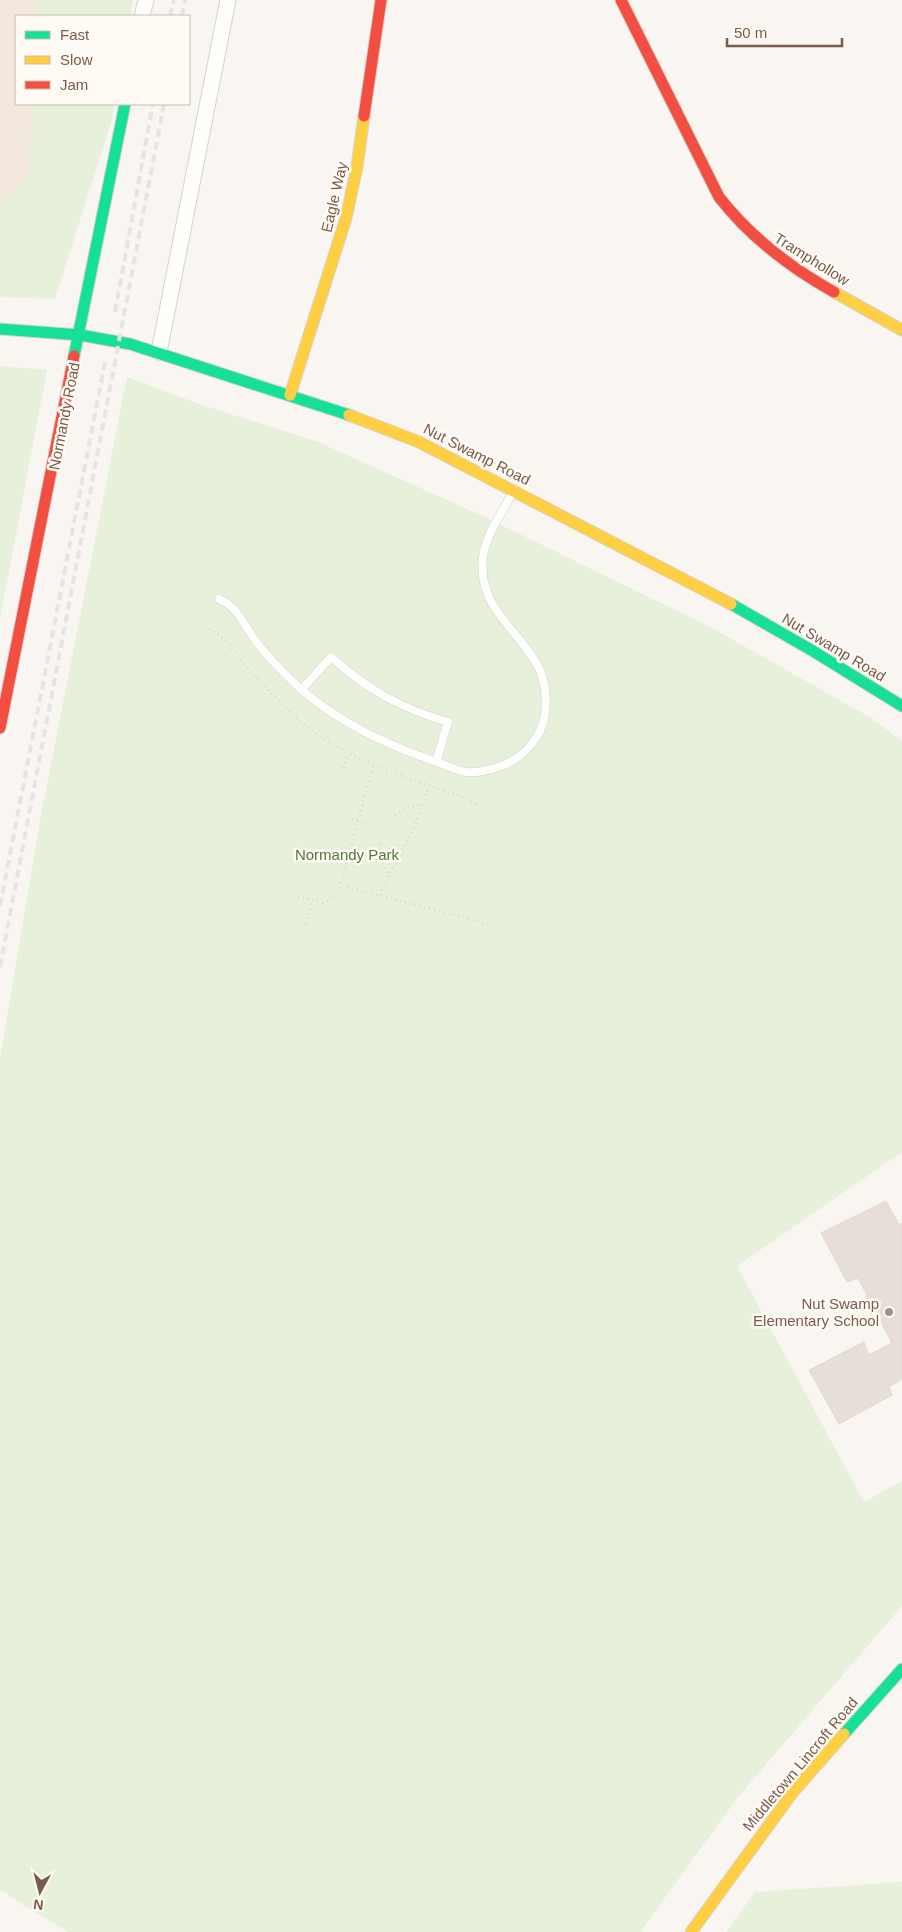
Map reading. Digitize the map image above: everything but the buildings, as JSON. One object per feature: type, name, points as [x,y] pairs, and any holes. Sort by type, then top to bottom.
[{"type":"street","points":[[142,15],[146,0]]},
{"type":"street","points":[[159,352],[228,0]]},
{"type":"street","name":"Eagle Way","points":[[290,395],[346,218],[357,167],[381,0]]},
{"type":"street","name":"Tramphollow","points":[[621,0],[719,197],[742,228],[778,258],[902,330]]},
{"type":"street","name":"Normandy Road","points":[[0,728],[125,105]]},
{"type":"street","name":"Nut Swamp Road","points":[[0,329],[80,335],[159,352],[412,438],[718,597],[813,651],[902,706]]},
{"type":"street","name":"Middletown Lincroft Road","points":[[692,1932],[752,1846],[793,1792],[902,1669]]},
{"type":"lane","points":[[219,599],[228,602],[236,610],[254,638],[286,676],[353,726],[398,749],[465,772],[490,770],[518,759],[537,738],[545,714],[546,693],[539,668],[497,612],[487,595],[482,577],[483,555],[488,539],[514,490]]},
{"type":"lane","points":[[302,689],[331,657],[354,677],[385,698],[416,713],[448,722],[436,762]]},
{"type":"path","points":[[209,629],[222,635],[244,664],[305,725],[349,754],[478,805]]},
{"type":"path","points":[[343,768],[349,754]]},
{"type":"path","points":[[298,896],[323,903],[338,895],[373,765]]},
{"type":"path","points":[[378,895],[423,805],[429,786]]},
{"type":"path","points":[[395,815],[411,806],[423,805]]},
{"type":"path","points":[[352,819],[367,824]]},
{"type":"path","points":[[379,844],[381,862],[389,874]]},
{"type":"path","points":[[348,887],[492,925]]},
{"type":"path","points":[[306,924],[312,901]]},
{"type":"shaded area","points":[[0,0],[38,0],[37,15],[15,15],[15,105],[33,105],[29,174],[0,208]]},
{"type":"green space","points":[[38,0],[133,0],[130,15],[37,15]]},
{"type":"green space","points":[[33,105],[115,105],[111,123],[55,299],[0,297],[0,208],[29,174]]},
{"type":"green space","points":[[0,366],[47,370],[0,619]]},
{"type":"green space","name":"Normandy Park","points":[[127,377],[199,404],[318,442],[489,519],[712,628],[871,718],[902,741],[902,1152],[737,1266],[864,1502],[902,1481],[902,1606],[738,1797],[640,1932],[68,1932],[0,1890],[0,1059],[40,821]]},
{"type":"green space","points":[[902,1882],[902,1932],[726,1932],[755,1892]]},
{"type":"railway","points":[[170,15],[174,0]]},
{"type":"railway","points":[[182,15],[185,0]]},
{"type":"railway","points":[[115,312],[153,105]]},
{"type":"railway","points":[[0,967],[164,105]]},
{"type":"railway","points":[[0,906],[105,362]]},
{"type":"traffic: fast","points":[[74,356],[125,105]]},
{"type":"traffic: fast","points":[[0,329],[80,335],[130,344],[349,415]]},
{"type":"traffic: fast","points":[[731,604],[813,651],[902,706]]},
{"type":"traffic: fast","points":[[844,1734],[902,1669]]},
{"type":"traffic: slow","points":[[290,395],[346,218],[357,167],[364,116]]},
{"type":"traffic: slow","points":[[834,292],[902,330]]},
{"type":"traffic: slow","points":[[349,415],[419,442],[731,604]]},
{"type":"traffic: slow","points":[[691,1932],[793,1792],[844,1734]]},
{"type":"traffic: jam","points":[[364,116],[381,0]]},
{"type":"traffic: jam","points":[[621,0],[719,197],[744,226],[786,262],[834,292]]},
{"type":"traffic: jam","points":[[0,728],[74,356]]},
{"type":"place","name":"Nut Swamp Elementary School","points":[[889,1312]]}]
